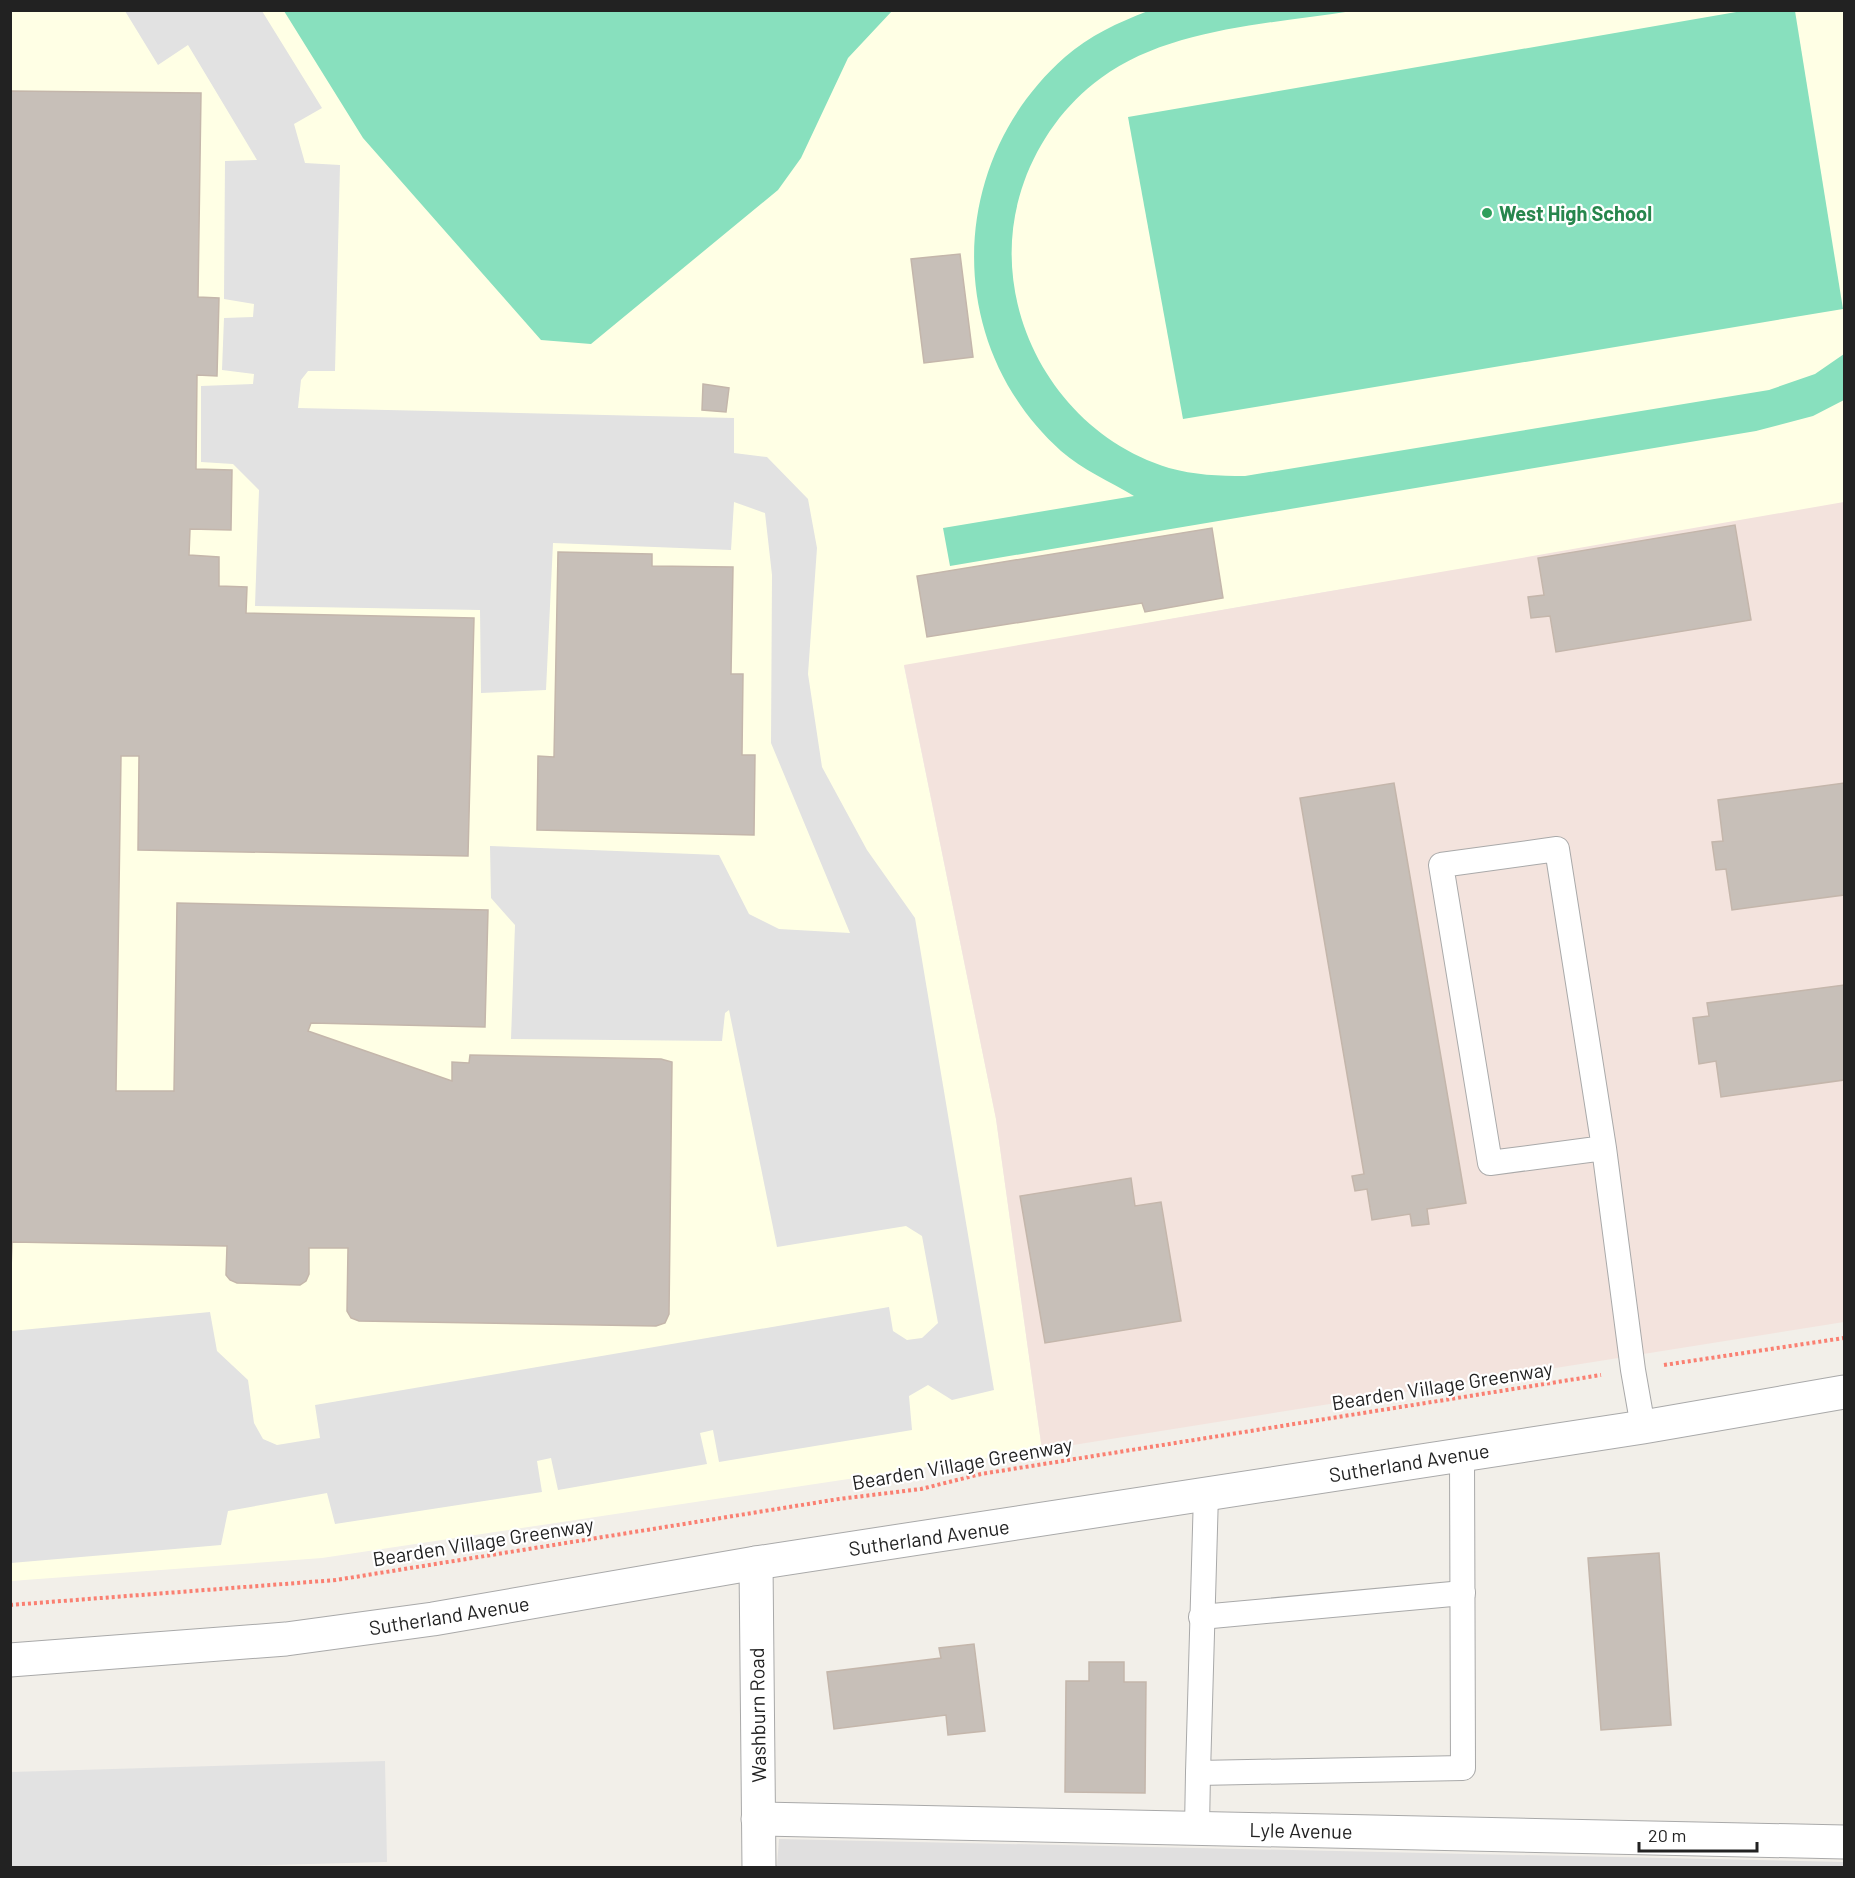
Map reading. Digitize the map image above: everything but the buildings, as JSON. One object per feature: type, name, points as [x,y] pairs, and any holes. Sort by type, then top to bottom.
[{"type":"street","name":"Sutherland Avenue","points":[[10,1660],[286,1639],[433,1619],[756,1563],[1643,1427],[1845,1392]]},
{"type":"street","name":"Washburn Road","points":[[756,1563],[759,1868]]},
{"type":"street","name":"Lyle Avenue","points":[[759,1820],[1845,1842]]},
{"type":"lane","points":[[1604,1148],[1490,1163],[1441,865],[1557,849],[1604,1148],[1633,1370],[1643,1427]]},
{"type":"lane","points":[[1198,1773],[1463,1768],[1462,1454]]},
{"type":"lane","points":[[1197,1828],[1206,1494]]},
{"type":"lane","points":[[1201,1617],[1463,1593]]},
{"type":"path","name":"Bearden Village Greenway","points":[[10,1605],[336,1580],[839,1499],[921,1490],[981,1473],[1845,1338]]},
{"type":"shaded area","name":"West High School","points":[[11,11],[1844,11],[1844,507],[1325,592],[904,666],[996,1119],[1042,1450],[322,1558],[11,1581]]},
{"type":"shaded area","points":[[125,11],[262,11],[322,108],[294,124],[305,163],[340,165],[335,371],[308,371],[301,380],[298,408],[734,418],[734,453],[767,457],[808,499],[817,548],[808,674],[822,767],[867,850],[915,918],[994,1390],[952,1400],[928,1385],[909,1396],[912,1430],[719,1462],[713,1430],[700,1433],[707,1464],[558,1490],[551,1458],[537,1461],[542,1492],[335,1524],[327,1493],[228,1511],[221,1545],[11,1563],[11,1331],[210,1312],[217,1351],[248,1380],[254,1423],[263,1439],[277,1445],[320,1438],[315,1405],[889,1307],[893,1331],[907,1340],[922,1338],[938,1323],[922,1236],[906,1226],[777,1247],[729,1010],[725,1013],[722,1041],[511,1039],[515,925],[491,898],[490,846],[719,855],[749,914],[779,929],[850,933],[771,743],[772,575],[765,513],[734,502],[731,550],[553,543],[546,690],[481,693],[480,610],[255,606],[259,490],[233,464],[201,462],[201,386],[253,384],[254,374],[222,370],[224,318],[253,317],[254,304],[224,299],[225,161],[257,160],[188,45],[158,65]]},
{"type":"shaded area","points":[[1844,502],[1844,1322],[1042,1450],[996,1119],[904,665]]},
{"type":"shaded area","points":[[385,1761],[387,1862],[190,1867],[11,1867],[11,1772]]},
{"type":"shaded area","points":[[779,1839],[1844,1862],[1844,1868],[715,1868],[777,1865]]},
{"type":"green space","points":[[284,11],[892,11],[848,58],[801,158],[778,190],[591,344],[541,340],[363,138]]},
{"type":"green space","points":[[1148,11],[1352,11],[1221,31],[1157,48],[1128,61],[1088,88],[1055,124],[1037,152],[1024,182],[1013,226],[1012,271],[1020,314],[1036,355],[1060,393],[1091,425],[1127,450],[1178,470],[1207,475],[1245,476],[1769,390],[1815,374],[1844,354],[1844,400],[1813,416],[1756,431],[950,566],[943,528],[1134,496],[1069,458],[1022,408],[995,359],[979,307],[974,253],[981,199],[998,147],[1026,99],[1074,49],[1105,30]]},
{"type":"green space","name":"West High School","points":[[1742,11],[1795,11],[1843,309],[1183,419],[1128,117]]},
{"type":"place","name":"West High School","points":[[1487,213]]}]
